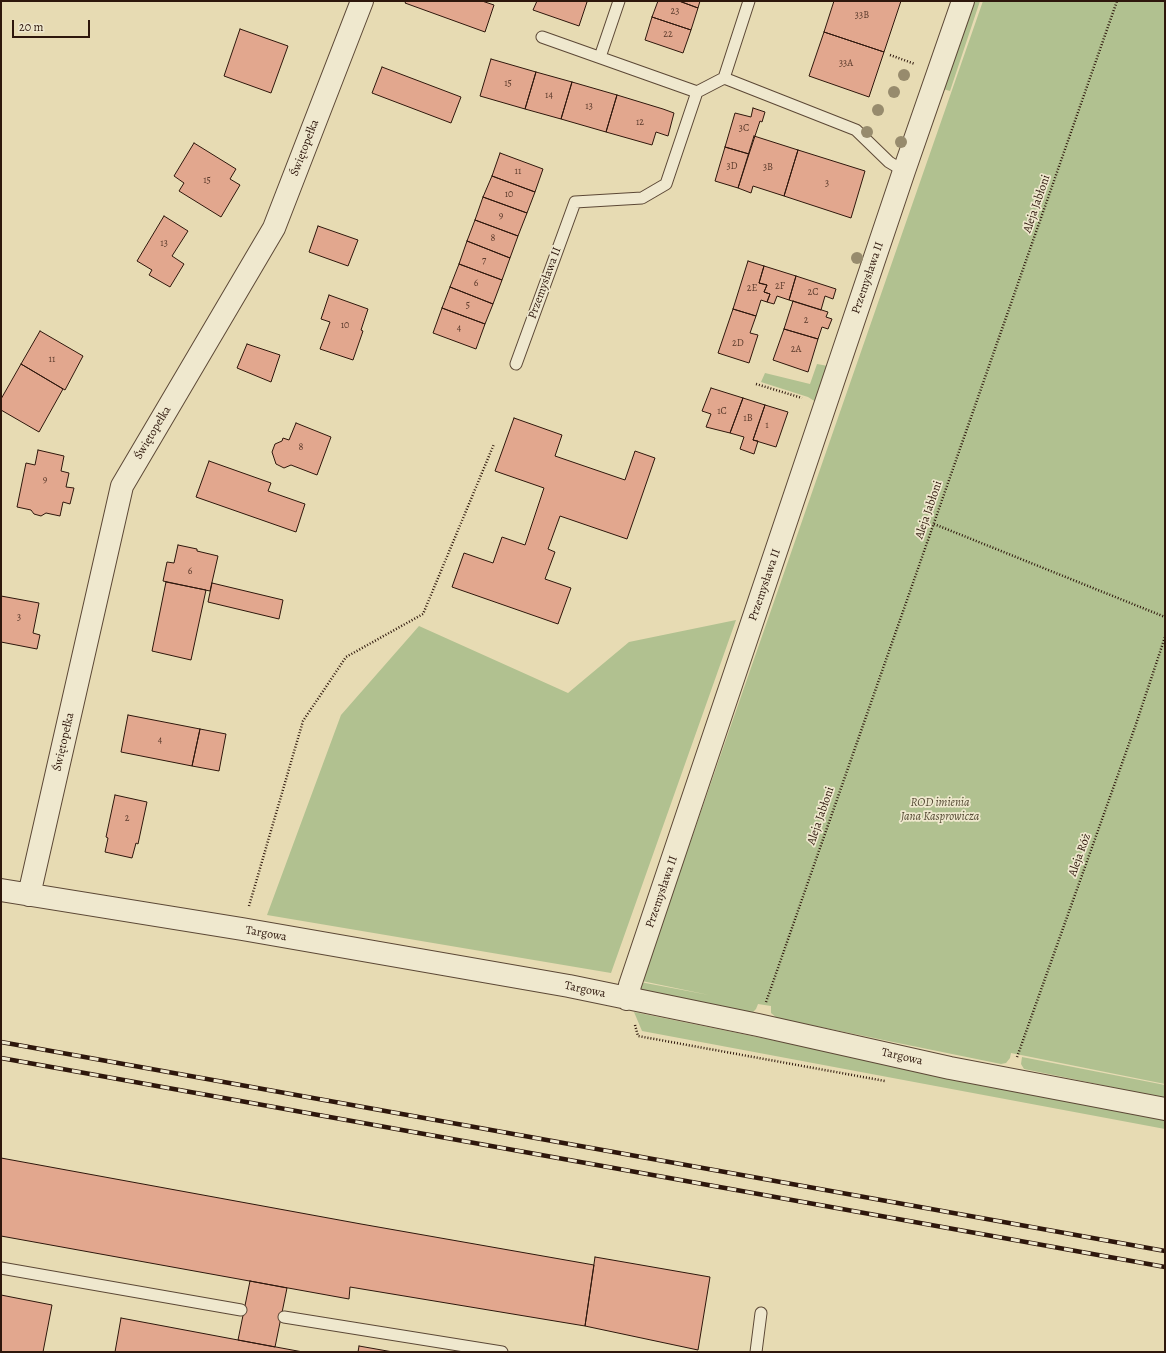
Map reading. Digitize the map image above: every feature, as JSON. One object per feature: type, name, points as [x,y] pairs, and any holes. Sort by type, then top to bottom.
[{"type":"street","name":"Świętopełka","points":[[29,895],[122,486],[274,228],[362,1]]},
{"type":"street","name":"Przemysława II","points":[[627,999],[630,986],[904,171],[963,1]]},
{"type":"street","name":"Targowa","points":[[1,890],[569,986],[758,1025],[950,1068],[1165,1109]]},
{"type":"lane","points":[[600,57],[619,1]]},
{"type":"lane","points":[[542,37],[697,92],[724,78],[749,1]]},
{"type":"lane","points":[[724,78],[856,130],[889,162],[904,171]]},
{"type":"lane","name":"Przemysława II","points":[[516,364],[575,202],[642,198],[666,184],[697,92]]},
{"type":"lane","points":[[1,1268],[241,1310]]},
{"type":"lane","points":[[756,1352],[761,1313]]},
{"type":"lane","points":[[284,1317],[502,1352]]},
{"type":"path","name":"Aleja Jabłoni","points":[[758,1025],[1117,1]]},
{"type":"path","points":[[756,384],[800,397],[813,402],[824,410]]},
{"type":"path","points":[[242,930],[303,721],[346,657],[423,614],[494,444]]},
{"type":"path","points":[[934,524],[1165,618]]},
{"type":"path","name":"Aleja Róż","points":[[1014,1079],[1018,1054],[1135,726],[1165,637]]},
{"type":"path","points":[[638,1036],[809,1067]]},
{"type":"green space","points":[[973,1],[980,1],[950,91],[943,89]]},
{"type":"green space","name":"ROD imienia Jana Kasprowicza","points":[[983,1],[1165,1],[1165,1084],[1011,1053],[1010,1058],[1006,1063],[1001,1064],[777,1018],[771,1013],[771,1006],[758,1004],[753,1012],[644,995],[639,990],[640,982],[709,995],[642,981]]},
{"type":"green space","points":[[817,364],[828,366],[816,402],[808,397],[761,382],[765,373],[810,384]]},
{"type":"green space","points":[[736,620],[611,973],[267,915],[341,715],[419,626],[568,693],[629,642]]},
{"type":"green space","points":[[634,1012],[1165,1120],[1165,1129],[642,1031]]},
{"type":"green space","points":[[1022,1057],[1165,1085],[1165,1098],[1024,1069],[1021,1064]]},
{"type":"building","points":[[406,1],[482,1],[494,5],[485,32],[405,3]]},
{"type":"building","points":[[537,1],[587,2],[579,26],[533,10]]},
{"type":"building","points":[[658,1],[679,1],[698,8],[691,30],[652,17]]},
{"type":"building","points":[[679,1],[700,1],[698,8]]},
{"type":"building","points":[[834,1],[901,1],[884,52],[824,32]]},
{"type":"building","points":[[652,17],[691,30],[683,53],[645,40]]},
{"type":"building","points":[[240,29],[288,46],[271,93],[224,76]]},
{"type":"building","points":[[824,32],[884,52],[869,97],[809,76]]},
{"type":"building","points":[[491,59],[536,72],[525,109],[480,96]]},
{"type":"building","points":[[382,67],[461,97],[451,123],[372,93]]},
{"type":"building","points":[[536,72],[572,82],[561,119],[525,109]]},
{"type":"building","points":[[572,82],[617,95],[606,132],[561,119]]},
{"type":"building","points":[[617,95],[674,113],[668,136],[656,132],[652,145],[606,132]]},
{"type":"building","points":[[753,108],[765,112],[762,122],[760,121],[749,154],[725,147],[735,113],[751,117]]},
{"type":"building","points":[[754,136],[798,150],[784,196],[753,186],[751,193],[738,188]]},
{"type":"building","points":[[194,143],[236,169],[230,179],[240,185],[221,217],[179,191],[184,183],[174,176]]},
{"type":"building","points":[[725,147],[749,154],[738,188],[715,181]]},
{"type":"building","points":[[798,150],[865,171],[851,218],[784,196]]},
{"type":"building","points":[[500,153],[543,169],[535,192],[492,176]]},
{"type":"building","points":[[492,176],[535,192],[527,213],[483,197]]},
{"type":"building","points":[[483,197],[527,213],[518,236],[475,220]]},
{"type":"building","points":[[164,216],[188,231],[172,256],[184,264],[170,287],[149,275],[152,270],[137,261]]},
{"type":"building","points":[[475,220],[518,236],[510,258],[467,241]]},
{"type":"building","points":[[318,226],[358,240],[348,266],[309,252]]},
{"type":"building","points":[[467,241],[510,258],[502,280],[459,264]]},
{"type":"building","points":[[748,261],[764,266],[759,283],[767,285],[764,292],[770,294],[767,302],[761,300],[756,316],[733,309]]},
{"type":"building","points":[[459,264],[502,280],[493,304],[450,287]]},
{"type":"building","points":[[764,266],[796,276],[789,300],[777,296],[774,304],[767,302],[770,294],[764,292],[767,285],[759,283]]},
{"type":"building","points":[[796,276],[836,289],[833,299],[825,296],[821,310],[789,300]]},
{"type":"building","points":[[450,287],[493,304],[485,324],[442,308]]},
{"type":"building","points":[[329,295],[368,309],[361,330],[363,331],[353,360],[320,349],[330,322],[321,319]]},
{"type":"building","points":[[793,301],[828,312],[826,317],[832,319],[828,329],[822,327],[818,339],[784,329]]},
{"type":"building","points":[[442,308],[485,324],[476,349],[433,333]]},
{"type":"building","points":[[733,309],[756,316],[750,333],[758,335],[749,363],[718,353]]},
{"type":"building","points":[[784,329],[818,339],[808,372],[773,360]]},
{"type":"building","points":[[40,331],[83,356],[65,390],[21,364]]},
{"type":"building","points":[[247,344],[280,355],[271,382],[237,368]]},
{"type":"building","points":[[21,364],[63,389],[39,432],[1,410],[1,399]]},
{"type":"building","points":[[711,388],[743,398],[730,433],[706,427],[711,414],[702,411]]},
{"type":"building","points":[[743,398],[765,405],[753,440],[758,441],[754,454],[740,449],[744,437],[730,433]]},
{"type":"building","points":[[765,405],[788,412],[776,447],[753,440]]},
{"type":"building","points":[[514,418],[562,435],[555,456],[625,480],[635,451],[655,458],[627,539],[560,516],[548,549],[555,552],[545,579],[571,588],[558,624],[452,587],[464,553],[493,563],[502,537],[525,545],[544,488],[495,471]]},
{"type":"building","points":[[296,423],[331,437],[317,475],[291,465],[284,468],[276,464],[272,452],[275,444],[282,441],[283,438],[289,440]]},
{"type":"building","points":[[38,450],[64,456],[61,471],[69,473],[66,487],[74,488],[70,504],[63,502],[60,516],[46,513],[41,516],[34,514],[31,510],[17,507],[26,463],[35,465]]},
{"type":"building","points":[[209,461],[271,483],[268,491],[305,504],[296,532],[196,497]]},
{"type":"building","points":[[178,545],[218,556],[210,591],[163,581],[167,562],[174,563]]},
{"type":"building","points":[[166,582],[206,590],[191,660],[152,651]]},
{"type":"building","points":[[212,583],[283,600],[279,619],[208,602]]},
{"type":"building","points":[[1,596],[39,603],[33,633],[40,635],[37,649],[1,642]]},
{"type":"building","points":[[128,715],[200,729],[192,766],[121,752]]},
{"type":"building","points":[[200,729],[226,734],[219,771],[192,766]]},
{"type":"building","points":[[115,795],[147,802],[138,844],[136,843],[132,858],[105,852],[108,838],[106,837]]},
{"type":"building","points":[[1,1158],[594,1265],[585,1326],[350,1287],[349,1299],[1,1236]]},
{"type":"building","points":[[595,1257],[710,1277],[698,1350],[585,1326]]},
{"type":"building","points":[[250,1281],[287,1288],[275,1347],[238,1340]]},
{"type":"building","points":[[1,1295],[52,1305],[43,1352],[1,1352]]},
{"type":"building","points":[[121,1318],[238,1340],[303,1352],[115,1352]]},
{"type":"building","points":[[359,1346],[393,1352],[358,1352]]},
{"type":"railway","points":[[1,1042],[1165,1251]]},
{"type":"railway","points":[[1,1058],[1165,1267]]}]
